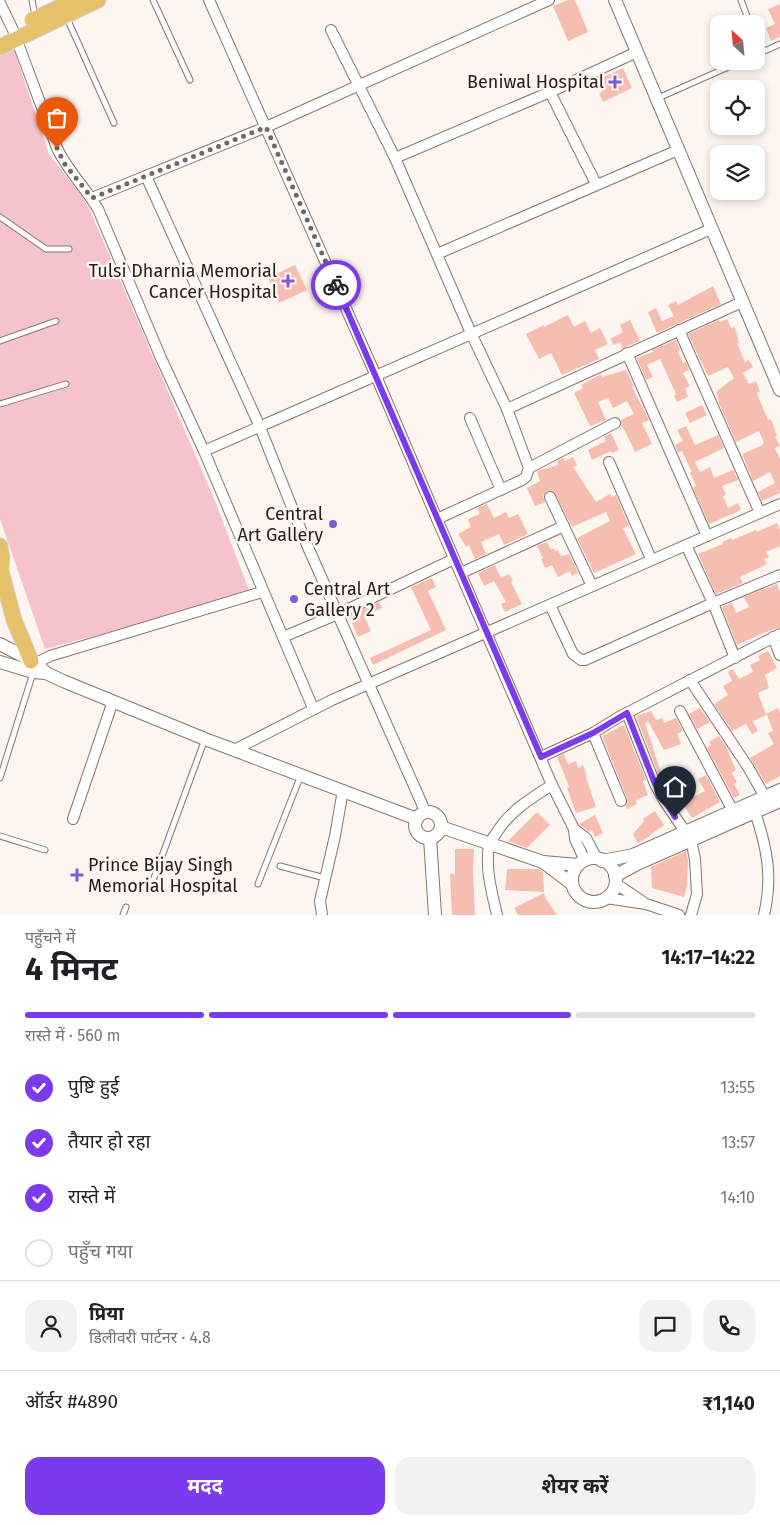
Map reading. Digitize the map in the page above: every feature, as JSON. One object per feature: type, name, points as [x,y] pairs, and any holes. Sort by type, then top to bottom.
[{"type":"main road","points":[[0,47],[10,35],[35,19],[74,0]]},
{"type":"main road","points":[[10,35],[66,16],[98,0]]},
{"type":"main road","points":[[0,546],[2,557],[1,574],[14,620],[37,667]]},
{"type":"street","points":[[209,0],[376,376],[552,785],[574,829],[574,839],[591,861],[608,865],[615,880],[646,904]]},
{"type":"street","points":[[92,198],[266,127],[358,84],[549,0]]},
{"type":"street","points":[[615,0],[780,390]]},
{"type":"street","points":[[0,2],[10,35],[64,163],[92,198],[98,209],[204,451],[262,592],[313,708]]},
{"type":"street","points":[[331,30],[395,158],[471,333],[507,409],[528,468],[526,477],[437,520]]},
{"type":"street","points":[[395,158],[550,92],[637,52]]},
{"type":"street","points":[[550,92],[596,184]]},
{"type":"street","points":[[437,254],[678,150]]},
{"type":"street","points":[[0,644],[37,667],[113,702],[205,739],[343,790],[421,816],[435,814],[439,818],[441,827],[439,832],[430,838],[421,836],[418,833],[416,828],[421,816],[369,684],[307,545],[260,427],[146,176]]},
{"type":"street","points":[[204,451],[711,229]]},
{"type":"street","points":[[507,409],[742,302]]},
{"type":"street","points":[[679,330],[760,513]]},
{"type":"street","points":[[627,353],[707,536]]},
{"type":"street","points":[[470,418],[501,490]]},
{"type":"street","points":[[528,468],[615,422]]},
{"type":"street","points":[[609,462],[651,559]]},
{"type":"street","points":[[550,497],[592,586]]},
{"type":"street","points":[[234,750],[313,708],[780,504]]},
{"type":"street","points":[[461,573],[564,526]]},
{"type":"street","points":[[686,545],[735,658]]},
{"type":"street","points":[[282,637],[338,614],[454,559]]},
{"type":"street","points":[[550,605],[574,654],[580,660],[585,660],[780,574]]},
{"type":"street","points":[[0,662],[37,667],[50,656],[262,592]]},
{"type":"street","points":[[541,757],[593,733],[627,713],[776,636],[780,655]]},
{"type":"street","points":[[690,680],[748,767],[765,797]]},
{"type":"street","points":[[73,820],[113,702]]},
{"type":"street","points":[[680,711],[733,811]]},
{"type":"street","points":[[627,713],[655,784],[688,836],[695,859],[697,894],[691,915]]},
{"type":"street","points":[[593,733],[621,800]]},
{"type":"street","points":[[497,915],[488,873],[489,844],[502,824],[513,812],[527,800],[552,785]]},
{"type":"street","points":[[322,915],[320,901],[343,790]]},
{"type":"street","points":[[591,861],[573,874],[572,884],[576,894],[585,900],[596,902],[606,898],[612,891],[615,880],[637,864],[733,811],[780,790]]},
{"type":"street","points":[[543,862],[591,861],[633,855],[755,812],[780,801]]},
{"type":"street","points":[[755,812],[767,854],[770,880],[764,915]]},
{"type":"street","points":[[441,827],[543,862],[572,884]]},
{"type":"street","points":[[430,838],[435,915]]},
{"type":"street","points":[[606,898],[646,904],[679,915]]},
{"type":"lane","points":[[32,0],[35,19]]},
{"type":"lane","points":[[153,0],[190,80]]},
{"type":"lane","points":[[741,0],[747,15]]},
{"type":"lane","points":[[66,16],[114,123]]},
{"type":"lane","points":[[765,51],[780,44]]},
{"type":"lane","points":[[658,98],[722,70]]},
{"type":"lane","points":[[0,217],[46,249],[69,249]]},
{"type":"lane","points":[[0,341],[56,321]]},
{"type":"lane","points":[[0,404],[66,384]]},
{"type":"lane","points":[[0,778],[37,667]]},
{"type":"lane","points":[[152,886],[205,739]]},
{"type":"lane","points":[[258,884],[301,775]]},
{"type":"lane","points":[[0,836],[45,850]]},
{"type":"lane","points":[[280,866],[326,878]]},
{"type":"lane","points":[[123,915],[126,907]]},
{"type":"shaded area","points":[[14,50],[49,154],[89,208],[213,496],[249,590],[45,649],[0,519],[0,56]]},
{"type":"building","points":[[568,0],[575,0],[588,32],[568,41],[553,6]]},
{"type":"building","points":[[780,4],[780,37],[771,41],[766,28],[775,24],[768,9]]},
{"type":"building","points":[[623,68],[632,88],[603,102],[599,93],[602,92],[597,80]]},
{"type":"building","points":[[295,265],[307,290],[279,303],[268,278]]},
{"type":"building","points":[[713,286],[721,304],[657,333],[648,312],[656,308],[662,321],[674,316],[668,305],[676,301],[678,305]]},
{"type":"building","points":[[568,315],[574,327],[585,321],[591,333],[600,328],[608,344],[595,350],[599,359],[562,375],[551,353],[539,359],[526,334]]},
{"type":"building","points":[[727,319],[731,328],[734,327],[737,334],[739,343],[737,343],[745,362],[749,360],[753,367],[743,373],[749,384],[756,381],[760,392],[757,393],[768,420],[771,419],[777,436],[775,437],[780,446],[775,448],[780,459],[780,493],[762,501],[758,492],[775,483],[770,472],[753,481],[742,454],[763,445],[764,443],[759,431],[736,442],[716,392],[734,378],[728,367],[708,376],[688,334],[719,320],[720,322]]},
{"type":"building","points":[[630,320],[640,341],[622,348],[620,342],[614,345],[610,339],[623,332],[620,325]]},
{"type":"building","points":[[676,340],[680,350],[678,352],[683,363],[686,362],[689,370],[683,373],[690,386],[685,388],[688,397],[677,402],[674,396],[676,394],[660,359],[647,365],[653,377],[646,380],[637,358]]},
{"type":"building","points":[[626,370],[634,387],[632,387],[649,420],[642,423],[652,444],[635,452],[621,425],[621,420],[634,414],[627,401],[613,408],[608,398],[598,402],[606,420],[590,426],[574,393],[583,388],[581,385],[601,374],[602,377]]},
{"type":"building","points":[[702,405],[707,415],[690,423],[685,413]]},
{"type":"building","points":[[686,426],[695,445],[718,435],[724,448],[695,462],[700,472],[710,467],[714,478],[733,470],[738,480],[722,486],[726,495],[723,496],[728,508],[738,503],[741,510],[709,524],[693,488],[696,486],[690,473],[692,472],[682,451],[678,453],[675,445],[683,441],[677,430]]},
{"type":"building","points":[[611,433],[619,450],[612,453],[611,451],[592,460],[588,450],[606,441],[604,437]]},
{"type":"building","points":[[573,457],[577,465],[573,467],[596,502],[610,494],[612,497],[616,495],[629,526],[623,528],[636,554],[594,573],[577,538],[610,521],[606,512],[572,527],[554,492],[547,491],[543,496],[545,502],[535,506],[527,488],[540,481],[537,471],[558,465],[557,461],[563,458],[565,461]]},
{"type":"building","points":[[487,504],[494,518],[506,512],[509,518],[518,514],[528,534],[504,545],[499,534],[481,542],[486,554],[475,559],[469,545],[466,547],[458,534],[471,527],[468,519],[480,514],[477,508]]},
{"type":"building","points":[[777,523],[780,530],[780,546],[766,552],[769,557],[764,559],[767,564],[740,577],[743,583],[716,594],[698,554],[723,544],[722,542],[731,538],[732,540],[756,530],[757,532]]},
{"type":"building","points":[[547,542],[551,550],[554,548],[555,551],[558,550],[561,556],[569,554],[578,573],[572,576],[570,571],[558,577],[552,565],[545,568],[541,559],[543,558],[537,546]]},
{"type":"building","points":[[495,565],[501,578],[509,574],[522,604],[505,612],[501,604],[506,602],[494,581],[484,586],[478,573]]},
{"type":"building","points":[[432,578],[436,587],[428,591],[446,630],[373,665],[370,658],[431,630],[411,587]]},
{"type":"building","points":[[777,584],[780,592],[780,627],[737,645],[722,607],[732,603],[736,613],[749,607],[744,597]]},
{"type":"building","points":[[379,602],[382,608],[364,616],[371,631],[358,637],[349,616]]},
{"type":"building","points":[[768,651],[777,668],[765,675],[769,688],[758,693],[766,714],[778,708],[780,713],[780,776],[766,784],[750,758],[774,744],[768,733],[773,731],[767,715],[753,721],[758,731],[752,734],[746,724],[732,731],[714,704],[728,695],[723,686],[732,681],[728,672],[733,669],[739,679],[753,672],[750,665],[760,660],[758,656]]},
{"type":"building","points":[[700,708],[710,722],[697,729],[689,714]]},
{"type":"building","points":[[651,711],[656,720],[663,718],[664,723],[676,718],[683,731],[677,734],[681,744],[664,750],[648,721],[645,723],[665,785],[678,777],[682,784],[680,785],[689,799],[705,791],[698,779],[706,775],[720,802],[692,818],[673,789],[667,792],[636,716]]},
{"type":"building","points":[[624,725],[646,780],[643,781],[648,795],[636,800],[637,804],[627,809],[627,798],[602,736]]},
{"type":"building","points":[[719,736],[726,746],[736,770],[732,773],[737,782],[734,784],[740,795],[734,798],[707,748],[711,745],[709,742]]},
{"type":"building","points":[[564,754],[568,764],[576,761],[578,768],[583,765],[596,807],[576,813],[567,788],[569,787],[557,757]]},
{"type":"building","points":[[655,811],[664,825],[638,843],[633,834],[644,821],[643,819]]},
{"type":"building","points":[[537,812],[550,825],[527,848],[508,841]]},
{"type":"building","points":[[595,815],[603,833],[595,837],[592,830],[589,832],[579,824]]},
{"type":"building","points":[[455,849],[474,849],[475,915],[452,915],[450,874],[455,874]]},
{"type":"building","points":[[686,851],[688,860],[687,885],[684,897],[652,888],[651,867]]},
{"type":"building","points":[[507,869],[539,869],[543,872],[544,892],[505,890]]},
{"type":"building","points":[[544,893],[557,915],[518,915],[514,908]]},
{"type":"way so far","points":[[57,148],[64,163],[92,198],[266,127],[336,285]]},
{"type":"place","name":"Beniwal Hospital","points":[[615,82]]},
{"type":"place","name":"Tulsi Dharnia Memorial Cancer Hospital","points":[[288,281]]},
{"type":"place","name":"Central Art Gallery","points":[[333,524]]},
{"type":"place","name":"Central Art Gallery 2","points":[[294,599]]},
{"type":"place","name":"Prince Bijay Singh Memorial Hospital","points":[[77,875]]},
{"type":"route","points":[[336,285],[541,757],[593,733],[627,713],[655,784],[675,817]]}]
